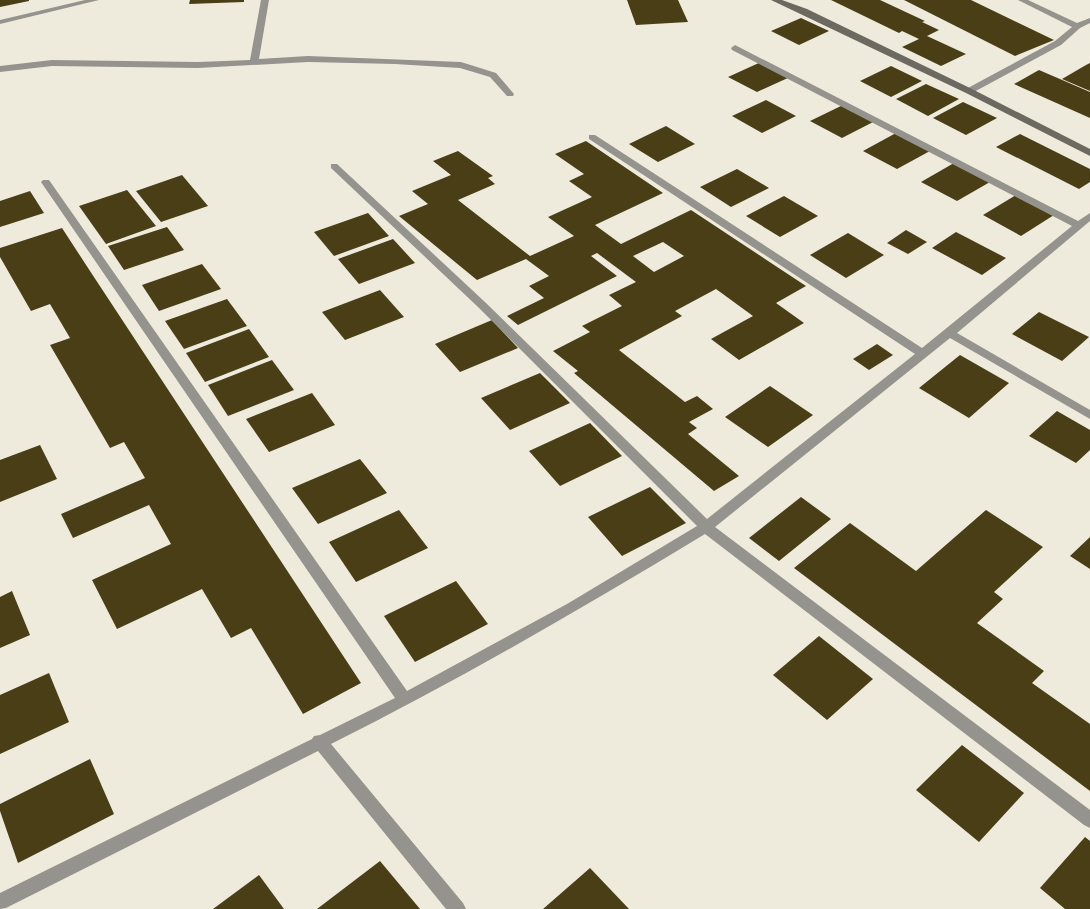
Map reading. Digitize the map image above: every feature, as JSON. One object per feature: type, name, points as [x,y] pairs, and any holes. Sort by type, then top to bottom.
[{"type":"street","points":[[254,62],[265,0]]},
{"type":"street","points":[[774,0],[804,11],[969,91],[1090,154]]},
{"type":"street","points":[[1022,0],[1077,26]]},
{"type":"street","points":[[0,22],[90,1]]},
{"type":"street","points":[[969,91],[1058,43],[1077,26],[1090,20]]},
{"type":"street","points":[[0,902],[319,741],[405,700],[572,608],[706,527],[923,354],[1085,221],[735,48]]},
{"type":"street","points":[[0,69],[52,63],[198,65],[308,59],[461,65],[493,76],[510,94]]},
{"type":"street","points":[[592,137],[923,354]]},
{"type":"street","points":[[334,166],[482,305],[706,527],[1090,820]]},
{"type":"street","points":[[46,182],[405,700]]},
{"type":"street","points":[[949,333],[1090,415]]},
{"type":"street","points":[[319,741],[457,909]]},
{"type":"building","points":[[0,0],[29,0],[29,1],[0,7]]},
{"type":"building","points":[[190,0],[244,0],[244,2],[189,4]]},
{"type":"building","points":[[627,0],[678,0],[688,22],[636,25]]},
{"type":"building","points":[[831,0],[880,0],[925,21],[922,22],[939,30],[927,36],[966,54],[941,66],[902,47],[919,39],[902,31],[899,33]]},
{"type":"building","points":[[904,0],[971,0],[1054,40],[1015,56]]},
{"type":"building","points":[[801,18],[829,31],[799,45],[771,31]]},
{"type":"building","points":[[761,62],[790,77],[757,92],[728,77]]},
{"type":"building","points":[[1090,63],[1090,91],[1062,79],[1086,65]]},
{"type":"building","points":[[891,66],[922,81],[891,97],[860,81]]},
{"type":"building","points":[[1039,70],[1090,92],[1090,118],[1014,84]]},
{"type":"building","points":[[926,84],[959,99],[928,116],[896,99]]},
{"type":"building","points":[[766,100],[796,116],[762,133],[732,116]]},
{"type":"building","points":[[963,102],[997,118],[966,135],[933,118]]},
{"type":"building","points":[[843,105],[875,121],[842,138],[810,121]]},
{"type":"building","points":[[666,126],[695,144],[658,162],[629,144]]},
{"type":"building","points":[[896,133],[930,151],[897,169],[863,151]]},
{"type":"building","points":[[1020,134],[1090,169],[1090,182],[1079,189],[996,147]]},
{"type":"building","points":[[586,141],[663,193],[595,225],[621,244],[691,210],[806,286],[776,303],[804,323],[739,360],[711,339],[753,316],[716,289],[675,311],[682,316],[619,350],[685,402],[697,396],[713,409],[689,422],[697,428],[688,434],[739,476],[714,491],[574,373],[578,371],[553,351],[590,332],[582,326],[622,306],[609,295],[636,282],[597,253],[591,256],[617,276],[518,325],[507,316],[544,298],[529,286],[549,276],[526,259],[477,280],[399,216],[428,204],[412,191],[451,175],[433,161],[458,151],[493,176],[488,178],[495,184],[458,200],[530,256],[574,236],[548,217],[592,197],[569,181],[584,174],[555,154]],"holes":[[[663,242],[684,256],[654,272],[633,256]]]},
{"type":"building","points":[[954,163],[990,182],[957,201],[921,182]]},
{"type":"building","points":[[737,169],[769,188],[731,207],[700,187]]},
{"type":"building","points":[[182,175],[208,206],[161,222],[136,191]]},
{"type":"building","points":[[127,190],[156,226],[106,244],[79,206]]},
{"type":"building","points":[[30,191],[44,213],[0,227],[0,201]]},
{"type":"building","points":[[1016,195],[1054,215],[1021,236],[983,215]]},
{"type":"building","points":[[784,196],[818,216],[780,237],[746,216]]},
{"type":"building","points":[[368,213],[389,236],[334,256],[314,232]]},
{"type":"building","points":[[167,227],[184,250],[124,270],[108,246]]},
{"type":"building","points":[[62,228],[361,683],[303,714],[251,628],[231,638],[202,589],[117,629],[92,580],[171,544],[149,505],[73,538],[61,514],[145,478],[124,442],[110,448],[50,345],[70,338],[50,304],[31,311],[0,257],[0,248]]},
{"type":"building","points":[[906,230],[927,242],[908,254],[887,243]]},
{"type":"building","points":[[956,232],[1006,258],[982,275],[932,248]]},
{"type":"building","points":[[848,233],[884,255],[846,278],[810,255]]},
{"type":"building","points":[[393,239],[415,263],[359,284],[338,259]]},
{"type":"building","points":[[202,264],[221,289],[159,311],[142,285]]},
{"type":"building","points":[[380,290],[404,317],[345,340],[322,312]]},
{"type":"building","points":[[227,299],[247,326],[184,349],[165,321]]},
{"type":"building","points":[[1039,312],[1089,337],[1062,361],[1012,334]]},
{"type":"building","points":[[492,320],[518,348],[460,372],[435,344]]},
{"type":"building","points":[[249,329],[269,357],[205,382],[186,353]]},
{"type":"building","points":[[877,344],[893,355],[869,370],[853,359]]},
{"type":"building","points":[[960,355],[1009,383],[969,418],[919,388]]},
{"type":"building","points":[[272,360],[294,390],[228,416],[208,385]]},
{"type":"building","points":[[540,373],[570,403],[510,430],[481,398]]},
{"type":"building","points":[[770,386],[813,415],[768,447],[725,417]]},
{"type":"building","points":[[312,393],[335,425],[269,452],[246,419]]},
{"type":"building","points":[[1057,411],[1090,430],[1090,450],[1076,463],[1029,436]]},
{"type":"building","points":[[590,423],[622,456],[560,486],[529,451]]},
{"type":"building","points":[[40,445],[57,479],[0,502],[0,460]]},
{"type":"building","points":[[360,459],[387,493],[318,524],[292,488]]},
{"type":"building","points":[[650,487],[686,523],[622,556],[588,517]]},
{"type":"building","points":[[801,497],[831,519],[779,561],[749,538]]},
{"type":"building","points":[[399,510],[428,548],[356,582],[329,542]]},
{"type":"building","points":[[986,510],[1043,547],[994,592],[1003,599],[977,623],[1044,671],[1032,683],[1090,724],[1090,791],[794,568],[850,523],[916,571]]},
{"type":"building","points":[[1090,537],[1090,569],[1070,556]]},
{"type":"building","points":[[456,581],[488,624],[415,662],[384,616]]},
{"type":"building","points":[[12,591],[30,635],[0,648],[0,597]]},
{"type":"building","points":[[819,636],[873,679],[827,720],[773,675]]},
{"type":"building","points":[[49,673],[69,722],[0,754],[0,695]]},
{"type":"building","points":[[962,745],[1024,793],[979,842],[916,790]]},
{"type":"building","points":[[90,759],[114,814],[18,863],[0,811],[0,804]]},
{"type":"building","points":[[1085,837],[1090,841],[1090,909],[1065,909],[1040,888]]},
{"type":"building","points":[[380,861],[420,909],[317,909]]},
{"type":"building","points":[[590,868],[629,909],[543,909]]},
{"type":"building","points":[[259,875],[284,909],[213,909]]}]
